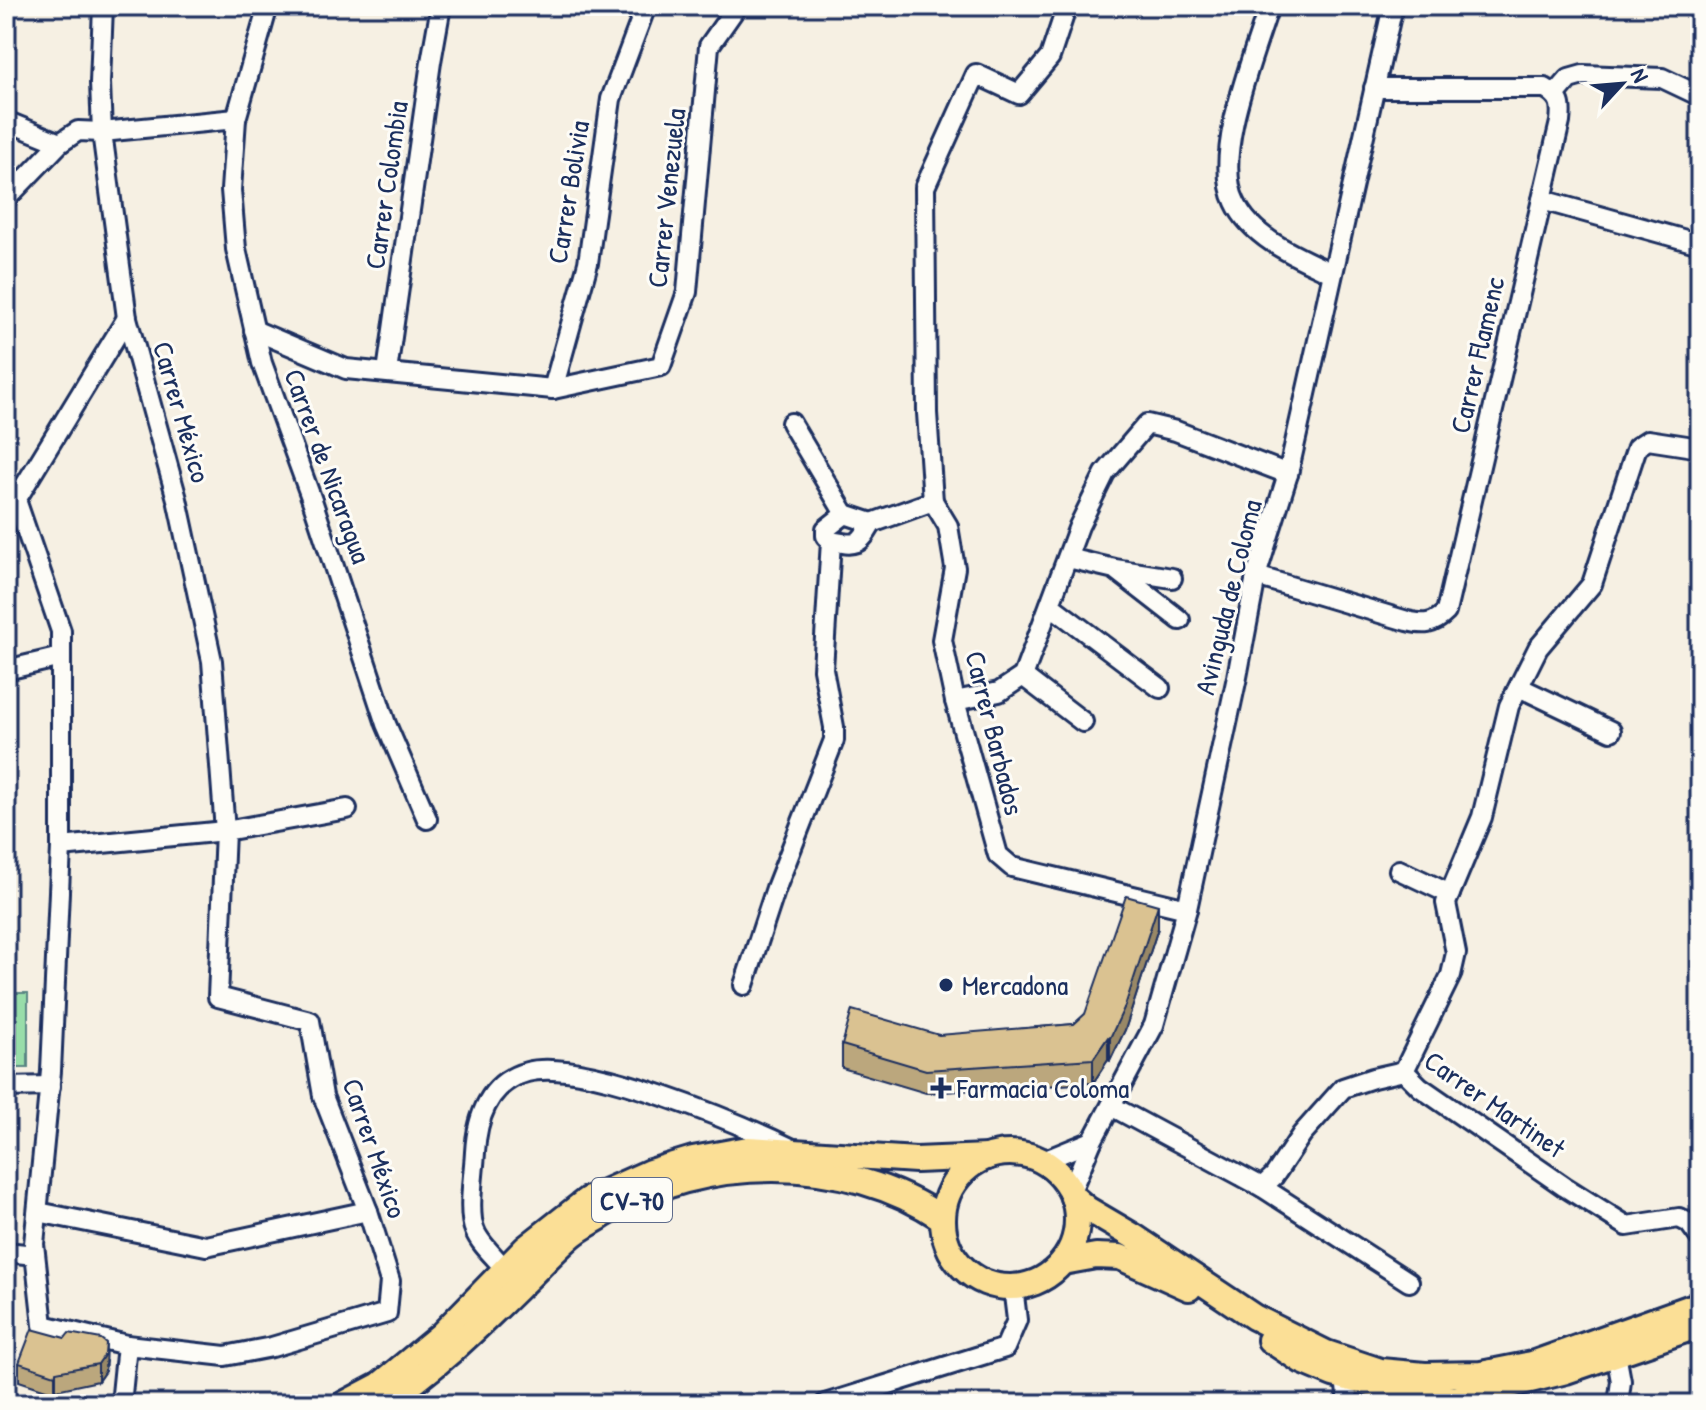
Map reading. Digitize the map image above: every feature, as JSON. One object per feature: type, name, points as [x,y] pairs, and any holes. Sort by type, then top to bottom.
[{"type":"main road","name":"CV-70","points":[[344,1404],[380,1385],[442,1334],[526,1248],[587,1200],[650,1172],[693,1159],[748,1149],[916,1160],[987,1157],[1006,1153],[1025,1154],[1043,1161]]},
{"type":"main road","points":[[987,1157],[969,1166],[955,1181],[946,1199],[943,1219],[946,1240],[956,1260],[971,1275],[991,1285],[1013,1287],[1040,1280],[1063,1262],[1074,1242],[1076,1231],[1072,1194]]},
{"type":"main road","points":[[1043,1161],[1087,1209],[1254,1317],[1326,1353],[1380,1371],[1425,1375],[1481,1374],[1532,1364],[1700,1304]]},
{"type":"main road","name":"CV-70","points":[[382,1404],[458,1346],[573,1233],[620,1205],[673,1183],[727,1172],[784,1170],[842,1175],[911,1199],[943,1219]]},
{"type":"main road","points":[[1063,1262],[1096,1256],[1120,1257],[1180,1282],[1302,1361],[1399,1392],[1455,1399],[1566,1371],[1700,1325]]},
{"type":"street","name":"Carrer México","points":[[103,6],[102,132],[127,318],[177,499],[212,661],[225,831],[218,997],[310,1021],[323,1096],[368,1211],[390,1281],[387,1313],[272,1347],[225,1356],[127,1345]]},
{"type":"street","name":"Carrer de Nicaragua","points":[[268,6],[236,119],[231,190],[236,249],[262,363],[313,503],[386,724],[427,819]]},
{"type":"street","name":"Carrer Colombia","points":[[387,372],[441,6]]},
{"type":"street","name":"Carrer Bolivia","points":[[553,389],[588,263],[611,99],[646,6]]},
{"type":"street","name":"Carrer Venezuela","points":[[254,330],[346,369],[553,389],[661,366],[687,292],[709,46],[737,6]]},
{"type":"street","points":[[872,523],[845,514],[826,529],[826,536],[831,541],[855,544],[872,523],[933,501],[927,413],[925,187],[976,74],[1019,94],[1050,57],[1067,6]]},
{"type":"street","points":[[1269,6],[1235,117],[1228,160],[1230,188],[1241,212],[1263,234],[1287,252],[1332,273]]},
{"type":"street","name":"Avinguda de Coloma","points":[[1072,1194],[1092,1141],[1113,1107],[1154,1025],[1187,909],[1256,576],[1288,474],[1393,6]]},
{"type":"street","points":[[1374,88],[1545,88],[1556,94],[1569,79],[1583,75],[1662,78],[1700,96]]},
{"type":"street","name":"Carrer Flamenc","points":[[1256,576],[1407,621],[1424,624],[1436,622],[1446,612],[1560,122],[1562,105],[1556,94]]},
{"type":"street","points":[[6,199],[60,143],[78,131],[102,132],[236,119]]},
{"type":"street","points":[[6,121],[60,143]]},
{"type":"street","points":[[1542,200],[1700,244]]},
{"type":"street","points":[[121,1404],[127,1345],[43,1325],[35,1255],[50,1086],[61,847],[61,631],[11,503],[127,318]]},
{"type":"street","points":[[791,423],[845,514]]},
{"type":"street","points":[[955,701],[999,692],[1023,676],[1079,526],[1105,473],[1147,424],[1176,431],[1288,474]]},
{"type":"street","points":[[1404,1071],[1451,975],[1456,953],[1446,903],[1482,817],[1509,706],[1538,648],[1592,584],[1637,447],[1648,440],[1700,448]]},
{"type":"street","name":"Carrer Barbados","points":[[933,501],[948,526],[955,568],[942,640],[955,701],[998,855],[1012,867],[1187,909]]},
{"type":"street","points":[[744,985],[776,888],[834,740],[823,669],[831,541]]},
{"type":"street","points":[[1068,558],[1172,578]]},
{"type":"street","points":[[1115,569],[1180,620]]},
{"type":"street","points":[[1050,605],[1160,688]]},
{"type":"street","points":[[6,670],[61,657]]},
{"type":"street","points":[[1023,676],[1083,722]]},
{"type":"street","points":[[1519,687],[1611,731]]},
{"type":"street","points":[[61,847],[225,831],[347,809]]},
{"type":"street","points":[[1399,870],[1450,894]]},
{"type":"street","points":[[505,1269],[475,1232],[472,1213],[476,1132],[487,1100],[502,1083],[527,1072],[562,1069],[628,1085],[750,1128],[795,1150]]},
{"type":"street","name":"Carrer Martinet","points":[[1262,1187],[1274,1176],[1302,1134],[1343,1088],[1404,1071],[1432,1096],[1627,1226],[1679,1218],[1689,1223],[1700,1238]]},
{"type":"street","points":[[6,1087],[50,1086]]},
{"type":"street","points":[[1113,1107],[1262,1187],[1409,1282]]},
{"type":"street","points":[[1043,1161],[1092,1141]]},
{"type":"street","points":[[38,1212],[206,1246],[368,1211]]},
{"type":"street","points":[[6,1252],[35,1255]]},
{"type":"street","points":[[825,1404],[865,1398],[1005,1348],[1017,1320],[1013,1287]]},
{"type":"street","points":[[1616,1354],[1621,1381],[1618,1404]]},
{"type":"street","points":[[1345,1377],[1348,1404]]},
{"type":"green space","points":[[6,993],[28,993],[28,1068],[6,1068]]},
{"type":"building","points":[[1126,896],[1158,905],[1125,1006],[1110,1038],[1093,1059],[926,1070],[842,1045],[852,1010],[939,1035],[1074,1024],[1085,1014]]},
{"type":"building","points":[[32,1329],[65,1338],[69,1333],[101,1339],[106,1343],[105,1354],[98,1364],[56,1372],[55,1375],[19,1363]]},
{"type":"place","name":"Mercadona","points":[[946,985]]},
{"type":"place","name":"Farmacia Coloma","points":[[941,1088]]}]
